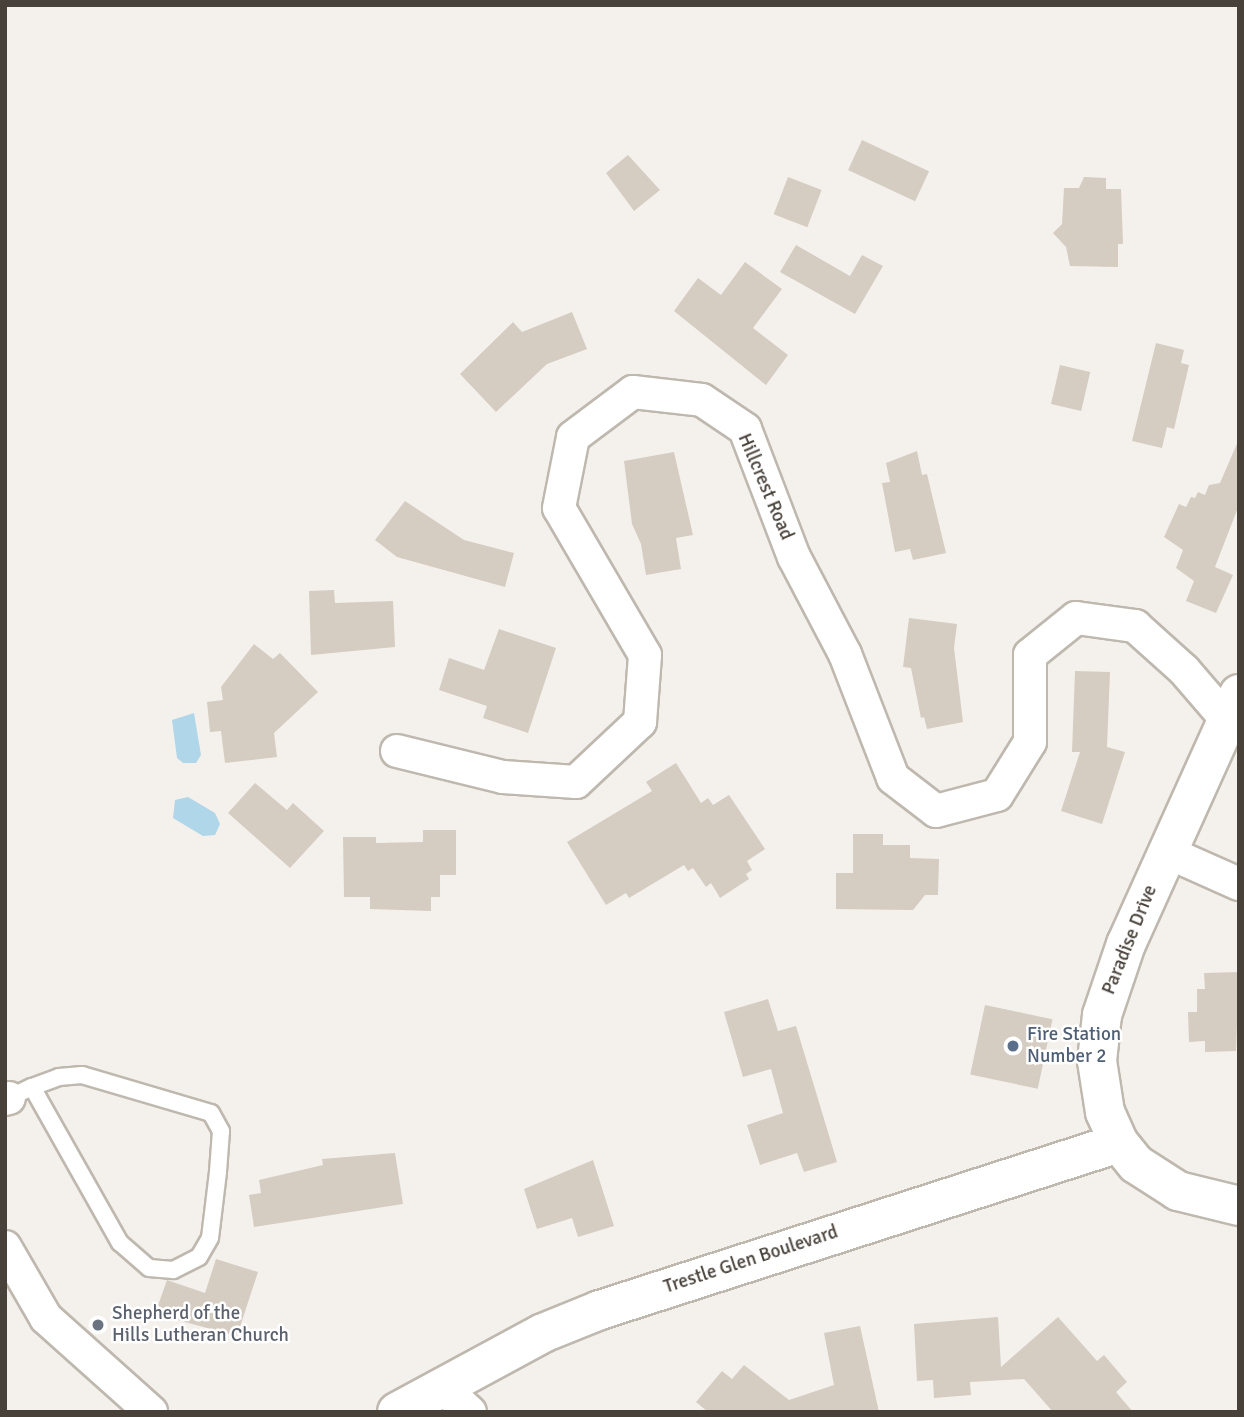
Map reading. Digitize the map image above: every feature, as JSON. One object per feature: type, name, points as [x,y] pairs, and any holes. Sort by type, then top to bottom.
[{"type":"street","name":"Hillcrest Road","points":[[397,751],[503,777],[576,782],[639,722],[645,655],[559,508],[573,437],[633,392],[702,400],[745,429],[794,557],[845,654],[893,778],[936,811],[997,795],[1030,742],[1030,655],[1076,618],[1135,626],[1184,670],[1233,707]]},
{"type":"street","name":"Paradise Drive","points":[[1233,707],[1118,963],[1099,1031],[1100,1090],[1119,1143],[1147,1173],[1167,1186],[1239,1206]]},
{"type":"street","points":[[1167,852],[1239,884]]},
{"type":"street","name":"Trestle Glen Boulevard","points":[[397,1412],[543,1333],[620,1303],[1119,1143]]},
{"type":"street","points":[[5,1247],[46,1318],[151,1412]]},
{"type":"street","points":[[441,1387],[470,1412]]},
{"type":"lane","points":[[82,1074],[211,1113],[221,1131],[218,1172],[210,1238],[199,1257],[173,1270],[149,1268],[120,1243],[15,1095],[82,1074]]},
{"type":"water","points":[[194,713],[201,755],[196,763],[183,763],[177,758],[172,720]]},
{"type":"water","points":[[188,797],[215,813],[220,824],[215,835],[203,836],[173,818],[175,800]]},
{"type":"building","points":[[862,140],[929,171],[915,201],[848,170]]},
{"type":"building","points":[[628,155],[660,190],[634,211],[606,173]]},
{"type":"building","points":[[788,177],[822,190],[807,227],[774,214]]},
{"type":"building","points":[[1084,177],[1106,178],[1106,189],[1121,189],[1123,244],[1118,244],[1118,267],[1070,266],[1066,247],[1053,233],[1062,224],[1064,188],[1079,188]]},
{"type":"building","points":[[796,245],[850,276],[862,255],[883,266],[855,314],[780,272]]},
{"type":"building","points":[[745,262],[782,289],[753,328],[788,355],[766,385],[674,311],[698,278],[721,295]]},
{"type":"building","points":[[572,312],[587,349],[547,364],[496,412],[460,374],[513,322],[522,332]]},
{"type":"building","points":[[1156,343],[1184,350],[1181,363],[1189,365],[1174,429],[1167,427],[1162,448],[1132,441]]},
{"type":"building","points":[[1060,365],[1090,372],[1081,411],[1051,404]]},
{"type":"building","points":[[1239,439],[1239,505],[1215,567],[1233,575],[1216,613],[1186,601],[1194,581],[1176,568],[1183,550],[1164,537],[1179,504],[1186,507],[1191,497],[1195,498],[1198,492],[1205,495],[1209,485],[1220,483]]},
{"type":"building","points":[[917,451],[922,475],[927,474],[946,553],[913,560],[910,549],[895,552],[882,483],[890,482],[886,463]]},
{"type":"building","points":[[674,452],[693,535],[676,538],[681,569],[646,575],[641,544],[632,524],[624,461]]},
{"type":"building","points":[[405,501],[464,540],[514,553],[505,587],[397,557],[375,540]]},
{"type":"building","points":[[334,590],[335,603],[393,601],[395,647],[311,655],[309,591]]},
{"type":"building","points":[[909,618],[957,624],[954,648],[963,722],[927,729],[924,717],[921,718],[911,668],[903,667]]},
{"type":"building","points":[[499,629],[556,648],[528,733],[483,718],[487,706],[439,690],[449,658],[484,670]]},
{"type":"building","points":[[254,644],[273,659],[280,653],[318,692],[274,733],[277,757],[225,763],[221,731],[210,732],[207,702],[223,700],[221,687]]},
{"type":"building","points":[[1075,671],[1110,672],[1107,747],[1125,752],[1102,824],[1061,811],[1080,752],[1072,752]]},
{"type":"building","points":[[676,763],[701,803],[708,798],[713,805],[729,795],[765,849],[747,861],[752,870],[746,874],[749,879],[720,898],[711,883],[706,887],[693,868],[688,871],[684,865],[629,898],[626,893],[606,905],[567,842],[652,791],[646,782]]},
{"type":"building","points":[[255,783],[287,810],[293,803],[324,831],[290,868],[228,813]]},
{"type":"building","points":[[423,830],[456,830],[456,875],[440,875],[440,897],[431,897],[431,911],[370,909],[370,897],[344,897],[343,837],[376,837],[376,843],[423,842]]},
{"type":"building","points":[[853,834],[883,834],[883,845],[910,845],[910,858],[939,859],[938,895],[925,895],[913,910],[836,909],[836,873],[853,873]]},
{"type":"building","points":[[1239,972],[1236,1051],[1205,1052],[1205,1041],[1189,1042],[1188,1012],[1197,1012],[1197,989],[1205,989],[1204,973]]},
{"type":"building","points":[[768,999],[778,1031],[796,1026],[837,1162],[804,1172],[797,1153],[760,1165],[747,1125],[783,1113],[771,1069],[743,1077],[724,1012]]},
{"type":"building","points":[[985,1005],[1052,1019],[1038,1089],[970,1074]]},
{"type":"building","points":[[395,1153],[403,1204],[254,1227],[249,1195],[261,1193],[259,1180],[323,1165],[322,1159]]},
{"type":"building","points":[[593,1160],[614,1226],[578,1237],[572,1218],[537,1229],[524,1189]]},
{"type":"building","points":[[216,1259],[258,1272],[237,1336],[155,1314],[167,1280],[205,1293]]},
{"type":"building","points":[[998,1317],[1001,1367],[1058,1317],[1097,1361],[1104,1355],[1127,1382],[1116,1392],[1133,1412],[1053,1412],[1024,1379],[970,1382],[971,1395],[934,1398],[933,1380],[917,1381],[914,1324]]},
{"type":"building","points":[[860,1326],[879,1412],[708,1412],[696,1402],[722,1371],[732,1379],[744,1365],[789,1400],[834,1385],[824,1333]]},
{"type":"place","name":"Fire Station Number 2","points":[[1013,1046]]},
{"type":"place","name":"Shepherd of the Hills Lutheran Church","points":[[98,1325]]}]
